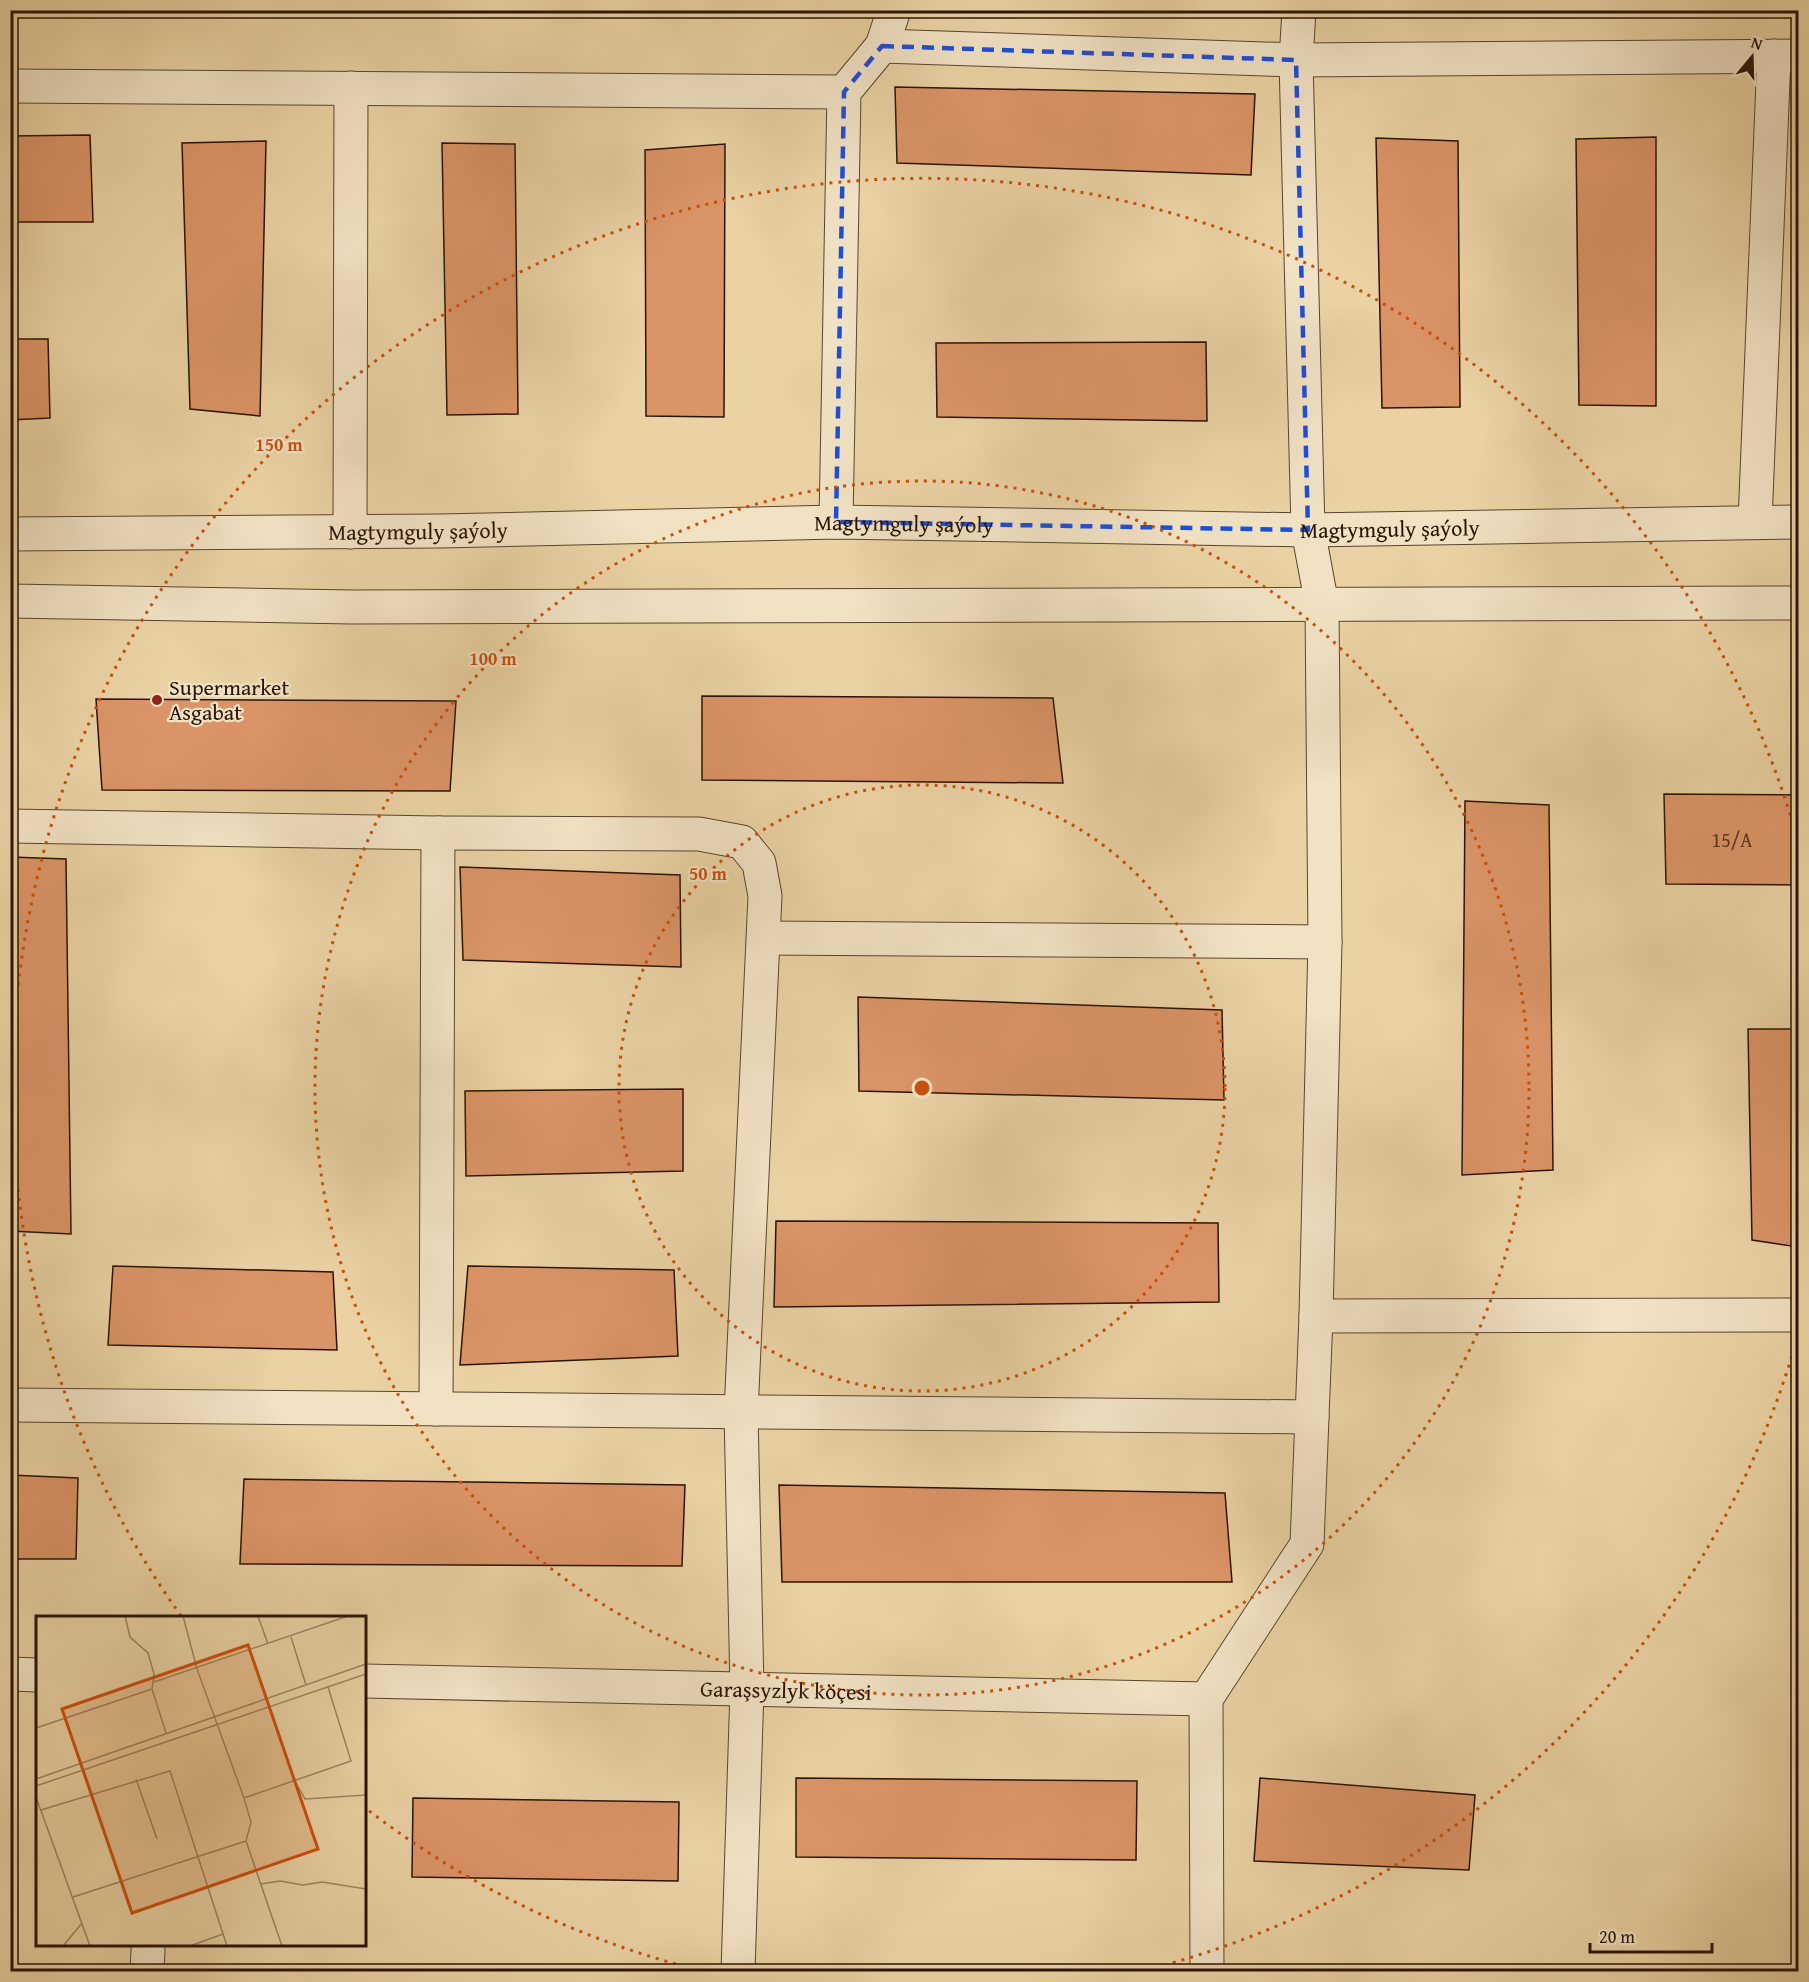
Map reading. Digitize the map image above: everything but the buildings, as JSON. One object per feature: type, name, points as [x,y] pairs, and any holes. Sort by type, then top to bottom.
[{"type":"street","points":[[836,522],[844,92],[882,46],[894,10]]},
{"type":"street","points":[[1207,1971],[1206,1699],[1307,1544],[1316,1316],[1325,942],[1322,605],[1308,530],[1296,60],[1299,10]]},
{"type":"street","points":[[882,46],[1296,60],[1786,56],[1755,522]]},
{"type":"street","points":[[10,86],[844,92]]},
{"type":"street","points":[[350,532],[351,88]]},
{"type":"street","name":"Magtymguly şaýoly","points":[[10,534],[350,532],[836,522],[1308,530],[1798,522]]},
{"type":"street","points":[[10,601],[352,607],[1798,603]]},
{"type":"street","points":[[10,826],[438,833],[699,834],[742,842],[759,863],[765,896],[764,938],[741,1412],[747,1689],[738,1971]]},
{"type":"street","points":[[436,1409],[438,833]]},
{"type":"street","points":[[764,938],[1325,942]]},
{"type":"street","points":[[1316,1316],[1798,1316]]},
{"type":"street","points":[[10,1405],[1312,1417]]},
{"type":"street","points":[[10,1674],[36,1675]]},
{"type":"street","name":"Garaşsyzlyk köçesi","points":[[366,1682],[1206,1699]]},
{"type":"highlighted area","points":[[882,46],[1296,60],[1308,530],[836,522],[844,92]]},
{"type":"place","name":"Supermarket Asgabat","points":[[157,700]]}]
